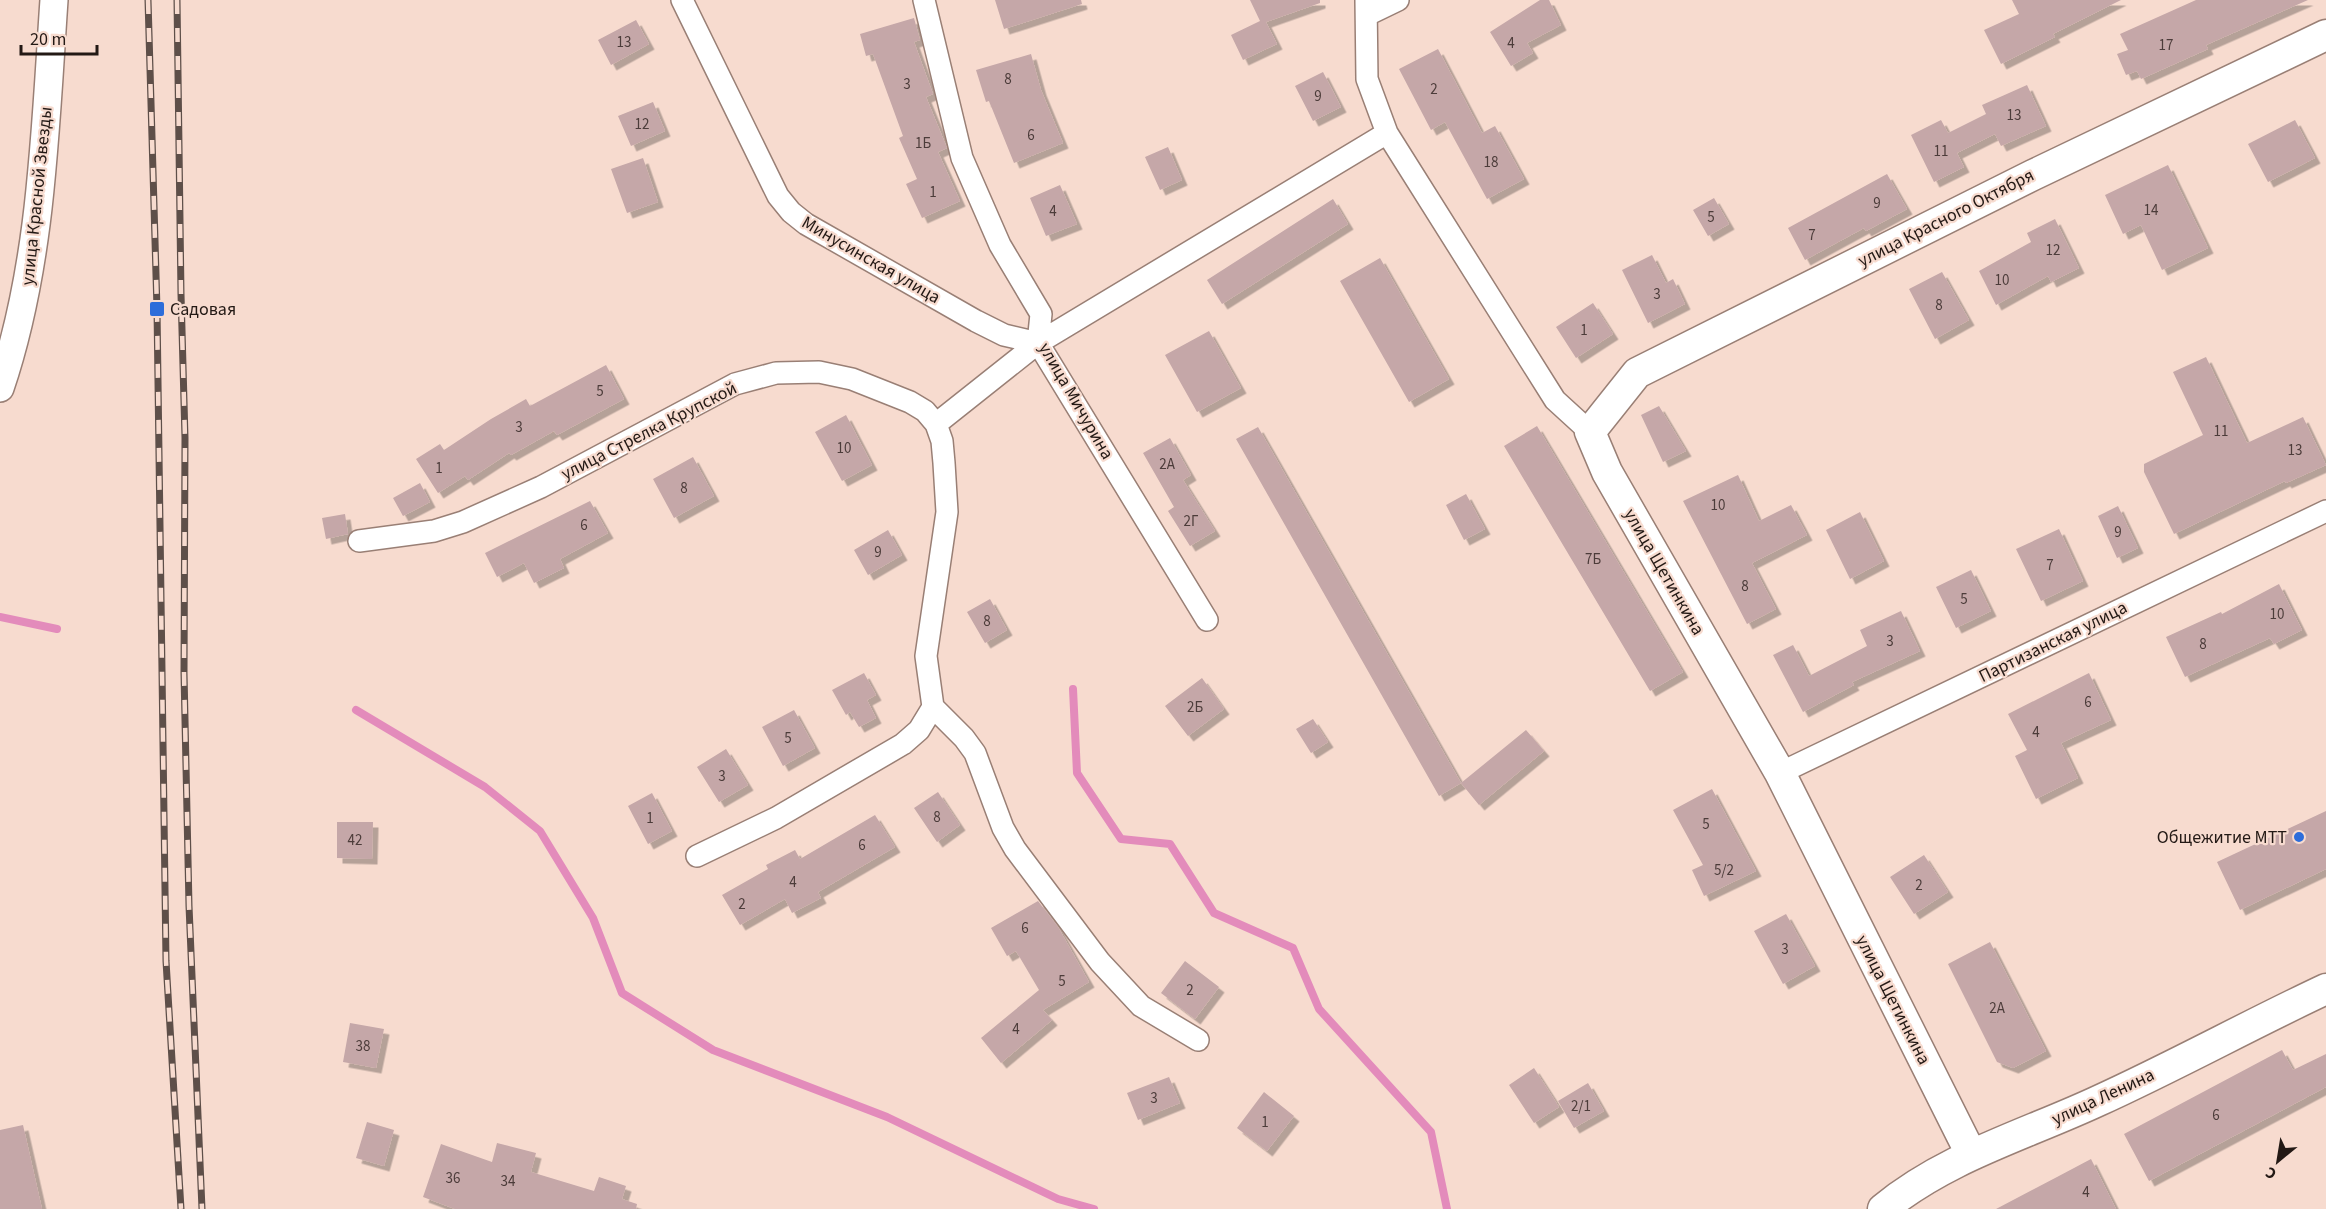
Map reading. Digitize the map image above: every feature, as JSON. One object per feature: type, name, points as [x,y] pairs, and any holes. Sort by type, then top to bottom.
[{"type":"main road","name":"улица Красного Октября","points":[[1590,432],[1637,373],[2033,175],[2326,35]]},
{"type":"main road","name":"улица Щетинкина","points":[[1590,432],[1607,472],[1780,772],[1971,1154]]},
{"type":"main road","name":"улица Ленина","points":[[1883,1209],[1898,1197],[1971,1154],[2097,1102],[2326,989]]},
{"type":"street","name":"улица Красной Звезды","points":[[0,388],[26,298],[36,230],[54,0]]},
{"type":"street","name":"Минусинская улица","points":[[682,0],[778,196],[791,212],[806,224],[986,326],[1004,335],[1038,343]]},
{"type":"street","name":"улица Мичурина","points":[[924,0],[962,158],[1000,245],[1041,314],[1038,343],[1207,620]]},
{"type":"street","points":[[1366,8],[1398,0]]},
{"type":"street","name":"улица Щетинкина","points":[[1366,8],[1367,79],[1387,133],[1555,400],[1590,432]]},
{"type":"street","points":[[697,856],[776,818],[903,744],[919,730],[933,707],[927,656],[947,512],[942,441],[936,424],[1038,343],[1387,133]]},
{"type":"street","name":"улица Стрелка Крупской","points":[[359,541],[434,531],[463,522],[540,487],[735,384],[776,373],[819,372],[852,379],[910,402],[925,411],[936,424]]},
{"type":"street","name":"Партизанская улица","points":[[1780,772],[2326,511]]},
{"type":"street","points":[[933,707],[964,738],[975,753],[1003,828],[1015,849],[1100,963],[1141,1006],[1198,1040]]},
{"type":"building","points":[[995,0],[1081,0],[1082,4],[1004,29]]},
{"type":"building","points":[[1250,0],[1320,0],[1320,3],[1266,22],[1277,44],[1243,60],[1231,35],[1260,21]]},
{"type":"building","points":[[1540,0],[1549,0],[1561,25],[1527,43],[1533,53],[1511,66],[1490,32]]},
{"type":"building","points":[[2012,0],[2121,0],[2053,34],[2055,37],[2001,64],[1984,30],[2019,14]]},
{"type":"building","points":[[2196,0],[2308,0],[2206,45],[2208,49],[2141,79],[2137,71],[2126,75],[2117,54],[2128,50],[2120,34]]},
{"type":"building","points":[[914,18],[920,40],[914,42],[933,94],[926,97],[947,148],[938,152],[960,201],[922,218],[906,184],[917,179],[899,138],[903,136],[873,54],[866,56],[860,34]]},
{"type":"building","points":[[636,20],[649,44],[611,65],[598,40]]},
{"type":"building","points":[[1438,49],[1482,133],[1495,126],[1524,179],[1487,199],[1445,122],[1431,130],[1399,69]]},
{"type":"building","points":[[1031,54],[1041,90],[1063,143],[1014,163],[989,101],[986,102],[976,70]]},
{"type":"building","points":[[1323,72],[1341,107],[1313,121],[1295,86]]},
{"type":"building","points":[[2027,85],[2046,126],[2001,146],[1995,134],[1957,153],[1964,167],[1934,182],[1911,135],[1941,120],[1948,133],[1986,114],[1982,105]]},
{"type":"building","points":[[653,102],[665,131],[631,146],[618,116]]},
{"type":"building","points":[[2295,120],[2315,158],[2268,182],[2248,144]]},
{"type":"building","points":[[1168,147],[1182,180],[1160,190],[1145,157]]},
{"type":"building","points":[[643,158],[658,202],[627,213],[611,169]]},
{"type":"building","points":[[2168,165],[2208,248],[2162,270],[2141,225],[2123,234],[2105,195]]},
{"type":"building","points":[[1887,174],[1907,209],[1866,231],[1864,228],[1805,260],[1788,228]]},
{"type":"building","points":[[1060,185],[1077,224],[1046,236],[1030,198]]},
{"type":"building","points":[[1714,198],[1729,224],[1708,236],[1693,210]]},
{"type":"building","points":[[1333,199],[1348,224],[1222,304],[1207,280]]},
{"type":"building","points":[[2055,219],[2079,268],[2051,282],[2048,276],[1996,305],[1979,271],[2031,242],[2027,233]]},
{"type":"building","points":[[1652,255],[1666,283],[1673,279],[1685,304],[1648,323],[1622,270]]},
{"type":"building","points":[[1380,258],[1449,379],[1409,402],[1340,281]]},
{"type":"building","points":[[1942,272],[1969,320],[1935,339],[1909,289]]},
{"type":"building","points":[[1593,303],[1613,334],[1576,358],[1556,327]]},
{"type":"building","points":[[1209,331],[1241,388],[1197,412],[1165,355]]},
{"type":"building","points":[[2206,357],[2247,443],[2303,417],[2326,465],[2286,483],[2285,481],[2174,534],[2144,472],[2144,464],[2203,435],[2173,372]]},
{"type":"building","points":[[606,365],[624,399],[557,435],[554,431],[511,455],[509,453],[468,480],[465,476],[438,493],[416,459],[440,444],[444,450],[526,399],[530,406]]},
{"type":"building","points":[[1659,406],[1686,451],[1663,462],[1641,415]]},
{"type":"building","points":[[846,415],[872,465],[842,481],[815,432]]},
{"type":"building","points":[[1537,426],[1683,672],[1650,691],[1504,446]]},
{"type":"building","points":[[1258,427],[1461,783],[1439,796],[1236,439]]},
{"type":"building","points":[[1170,438],[1191,475],[1183,480],[1215,531],[1190,546],[1168,511],[1174,507],[1143,453]]},
{"type":"building","points":[[693,457],[714,496],[674,518],[653,479]]},
{"type":"building","points":[[1738,475],[1759,521],[1791,505],[1807,535],[1752,563],[1776,609],[1747,624],[1683,501]]},
{"type":"building","points":[[420,483],[430,502],[403,516],[393,498]]},
{"type":"building","points":[[1466,494],[1485,529],[1464,540],[1446,505]]},
{"type":"building","points":[[590,501],[608,533],[560,559],[564,568],[534,583],[524,563],[497,577],[485,553]]},
{"type":"building","points":[[2118,506],[2138,548],[2117,558],[2098,516]]},
{"type":"building","points":[[1860,512],[1884,561],[1850,579],[1826,530]]},
{"type":"building","points":[[345,514],[348,534],[326,539],[322,518]]},
{"type":"building","points":[[2059,529],[2083,581],[2041,601],[2016,549]]},
{"type":"building","points":[[888,530],[902,555],[868,575],[854,550]]},
{"type":"building","points":[[1971,570],[1991,611],[1956,628],[1936,587]]},
{"type":"building","points":[[2279,584],[2302,630],[2274,644],[2270,638],[2185,677],[2166,637],[2221,612],[2222,614]]},
{"type":"building","points":[[990,599],[1007,630],[985,643],[967,612]]},
{"type":"building","points":[[1901,611],[1920,651],[1852,682],[1854,685],[1803,712],[1773,655],[1793,645],[1809,676],[1867,646],[1860,630]]},
{"type":"building","points":[[864,673],[876,695],[867,700],[876,718],[859,727],[850,712],[846,715],[832,690]]},
{"type":"building","points":[[2089,673],[2111,720],[2061,743],[2078,778],[2036,799],[2015,756],[2027,750],[2008,714]]},
{"type":"building","points":[[1202,678],[1224,709],[1188,736],[1165,706]]},
{"type":"building","points":[[794,710],[815,748],[783,766],[762,727]]},
{"type":"building","points":[[1313,719],[1328,742],[1311,753],[1296,729]]},
{"type":"building","points":[[1526,730],[1544,751],[1479,805],[1461,783]]},
{"type":"building","points":[[726,749],[748,785],[719,802],[697,767]]},
{"type":"building","points":[[1712,789],[1756,871],[1704,896],[1692,870],[1703,865],[1673,810]]},
{"type":"building","points":[[938,792],[960,825],[937,842],[914,808]]},
{"type":"building","points":[[652,793],[672,831],[648,844],[628,806]]},
{"type":"building","name":"Общежитие МТТ","points":[[2326,811],[2326,869],[2240,910],[2217,862]]},
{"type":"building","points":[[875,815],[895,847],[818,892],[821,898],[792,913],[785,899],[740,925],[722,895],[768,869],[766,865],[795,850],[800,859]]},
{"type":"building","points":[[337,822],[373,822],[372,859],[337,858]]},
{"type":"building","points":[[1924,855],[1948,892],[1914,914],[1890,877]]},
{"type":"building","points":[[1038,901],[1058,927],[1089,982],[1043,1010],[1052,1020],[1001,1063],[981,1038],[1039,990],[1016,951],[1007,956],[991,928]]},
{"type":"building","points":[[1786,914],[1815,966],[1783,984],[1754,931]]},
{"type":"building","points":[[1990,942],[2046,1051],[2013,1068],[1997,1062],[1948,964]]},
{"type":"building","points":[[1185,961],[1219,987],[1195,1019],[1161,993]]},
{"type":"building","points":[[350,1023],[384,1029],[376,1068],[343,1062]]},
{"type":"building","points":[[2282,1050],[2293,1070],[2326,1054],[2326,1087],[2149,1181],[2124,1134]]},
{"type":"building","points":[[1534,1068],[1559,1107],[1534,1123],[1509,1085]]},
{"type":"building","points":[[1169,1077],[1180,1103],[1138,1120],[1127,1093]]},
{"type":"building","points":[[1588,1083],[1604,1111],[1574,1128],[1558,1101]]},
{"type":"building","points":[[1264,1092],[1294,1116],[1267,1151],[1237,1128]]},
{"type":"building","points":[[367,1122],[394,1130],[384,1166],[356,1158]]},
{"type":"building","points":[[23,1125],[42,1209],[0,1209],[0,1130]]},
{"type":"building","points":[[497,1143],[536,1153],[531,1172],[594,1191],[599,1177],[626,1186],[622,1199],[637,1204],[636,1209],[455,1209],[423,1197],[441,1144],[492,1162]]},
{"type":"building","points":[[2091,1159],[2116,1209],[1996,1209],[2057,1177]]},
{"type":"waterway","points":[[0,617],[57,629]]},
{"type":"waterway","points":[[1073,689],[1077,773],[1121,839],[1170,844],[1214,913],[1293,948],[1319,1009],[1431,1132],[1447,1209]]},
{"type":"waterway","points":[[356,710],[485,787],[540,831],[593,918],[622,993],[713,1050],[887,1117],[1058,1199],[1094,1209]]},
{"type":"railway","points":[[148,0],[157,309],[166,961],[181,1209]]},
{"type":"railway","points":[[177,0],[185,438],[184,673],[189,906],[202,1209]]},
{"type":"place","name":"Садовая","points":[[157,309]]},
{"type":"place","name":"Общежитие МТТ","points":[[2299,837]]}]
